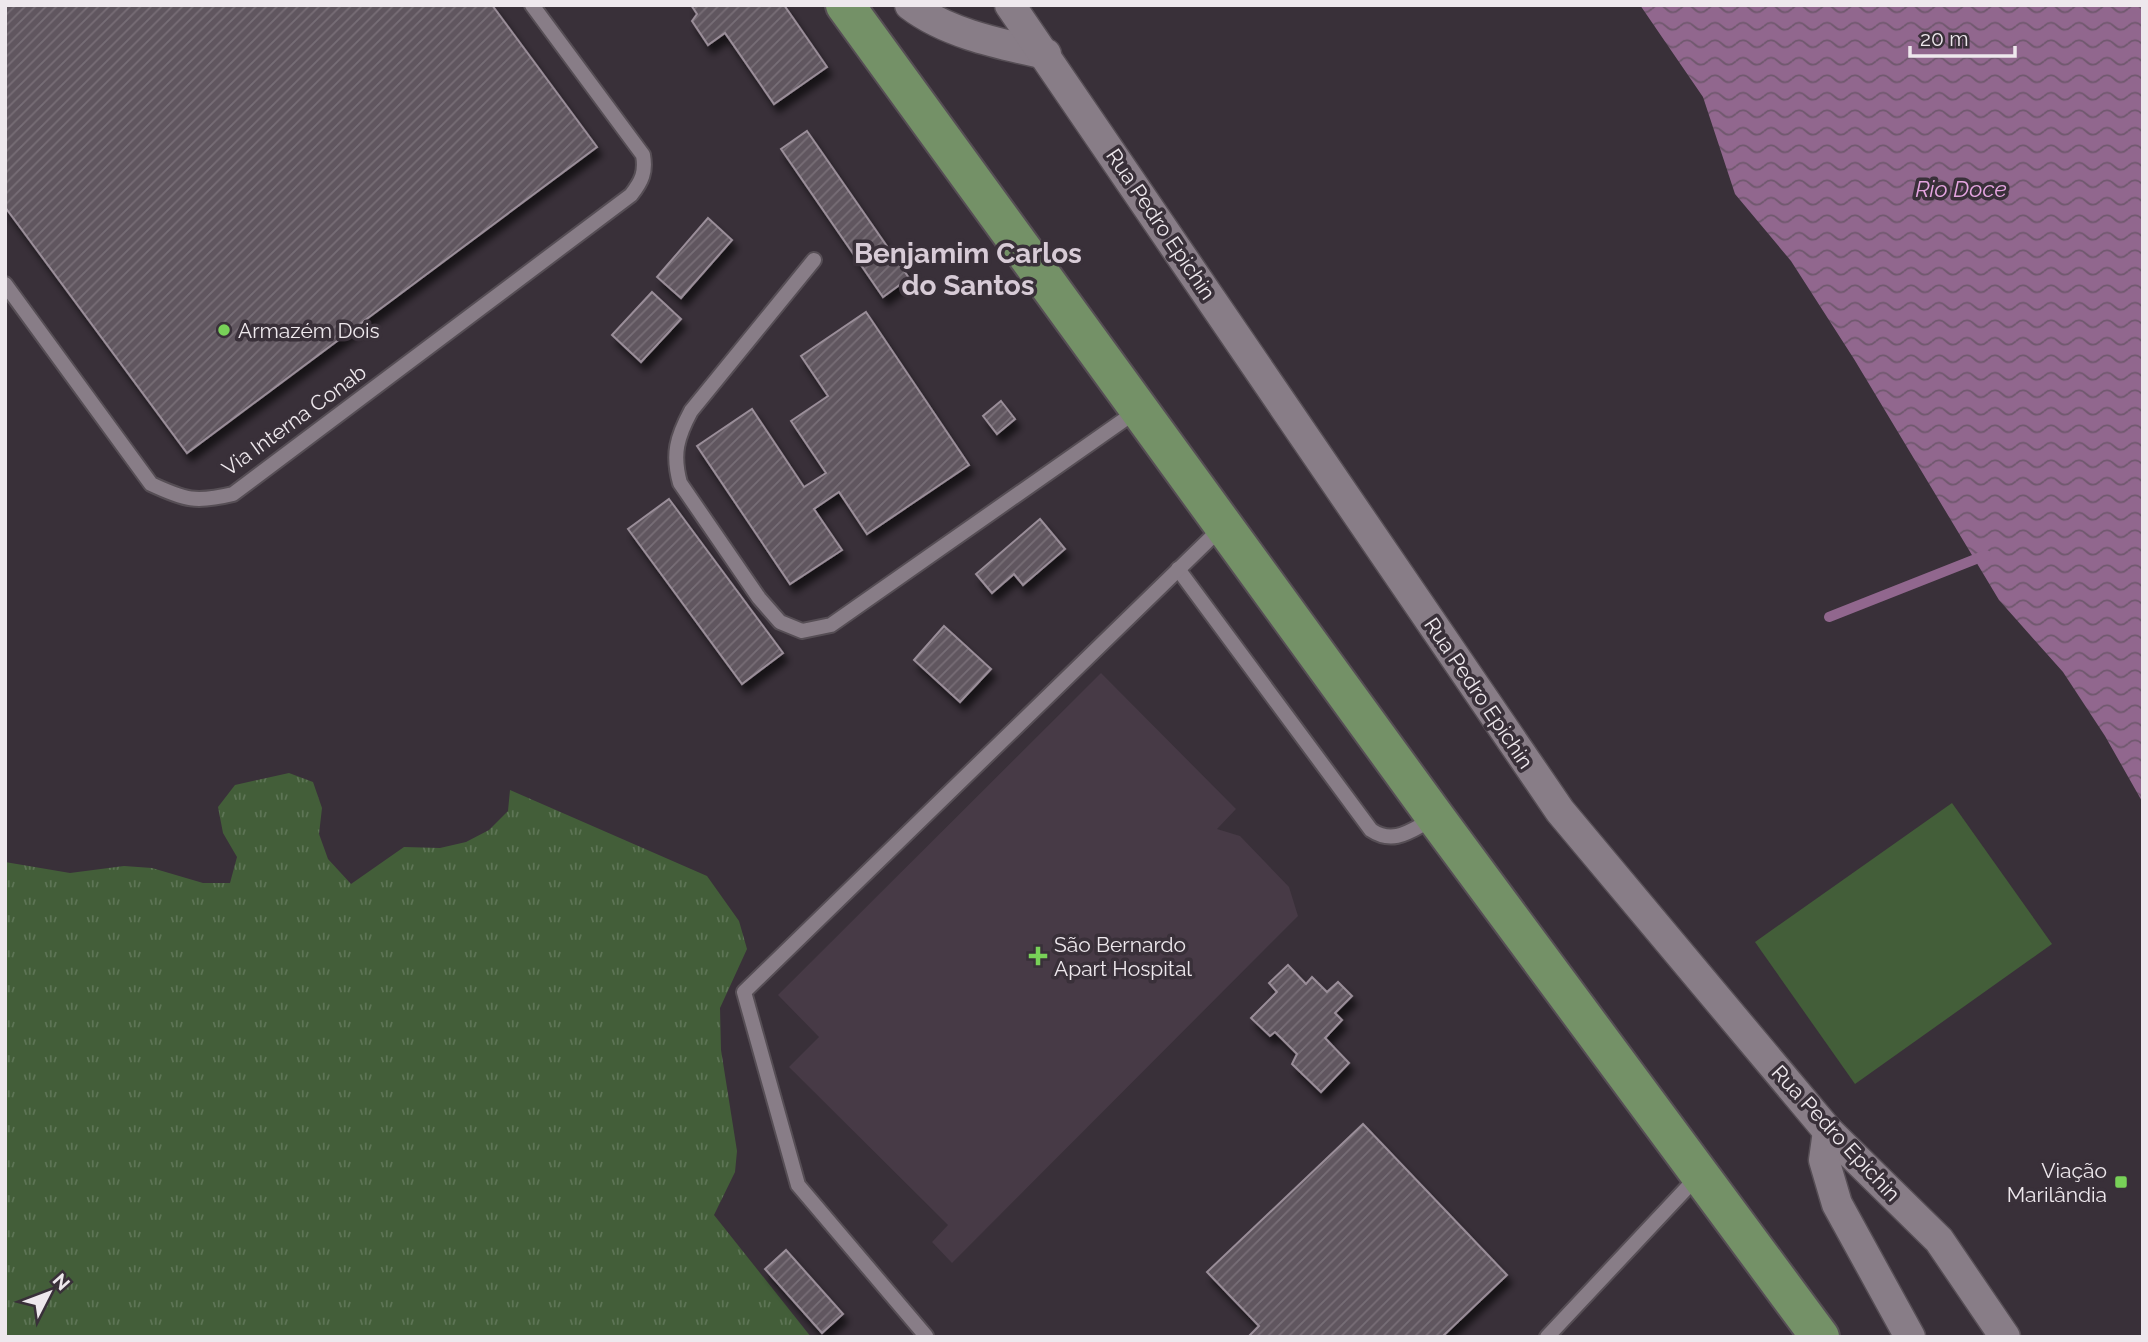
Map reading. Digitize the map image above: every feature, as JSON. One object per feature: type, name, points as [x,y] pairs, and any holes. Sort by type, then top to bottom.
[{"type":"main road","points":[[845,5],[1436,817],[1820,1337]]},
{"type":"street","points":[[910,5],[922,14],[988,41],[1046,54]]},
{"type":"street","name":"Rua Pedro Epichin","points":[[1010,5],[1046,54],[1560,811],[1828,1131],[1939,1240],[2005,1337]]},
{"type":"street","points":[[1828,1131],[1824,1160],[1837,1204],[1910,1337]]},
{"type":"lane","name":"Via Interna Conab","points":[[5,284],[151,484],[181,498],[203,501],[233,494],[631,195],[640,183],[645,170],[643,155],[532,5]]},
{"type":"lane","points":[[814,260],[691,411],[677,438],[674,462],[680,483],[759,598],[780,622],[802,631],[831,625],[1140,409]]},
{"type":"lane","points":[[926,1336],[798,1185],[744,992],[1223,526]]},
{"type":"lane","points":[[1178,569],[1371,830],[1382,838],[1392,839],[1436,817]]},
{"type":"lane","points":[[1547,1337],[1701,1173]]},
{"type":"shaded area","name":"São Bernardo Apart Hospital","points":[[1101,673],[1236,809],[1217,829],[1240,836],[1289,887],[1298,916],[952,1263],[932,1242],[948,1225],[789,1067],[819,1037],[778,995]]},
{"type":"green space","points":[[289,773],[313,782],[322,808],[319,834],[328,859],[351,884],[404,847],[440,848],[466,842],[489,830],[508,811],[510,790],[707,876],[739,921],[747,949],[720,1008],[721,1050],[737,1151],[735,1172],[714,1215],[811,1337],[5,1337],[5,862],[70,873],[124,866],[152,868],[203,883],[230,883],[237,857],[223,833],[218,807],[235,785]]},
{"type":"green space","points":[[1952,803],[2052,944],[1855,1084],[1755,942]]},
{"type":"water","name":"Rio Doce","points":[[1640,5],[2143,5],[2143,803],[2105,736],[2063,672],[1999,600],[1854,359],[1791,261],[1735,194],[1703,97]]},
{"type":"building","name":"Armazém Dois","points":[[5,5],[492,5],[597,147],[187,453],[5,207]]},
{"type":"building","points":[[691,5],[784,5],[827,67],[774,104],[725,33],[708,45],[692,21],[697,14]]},
{"type":"building","points":[[807,131],[909,278],[883,297],[781,149]]},
{"type":"building","points":[[708,218],[732,240],[681,298],[657,277]]},
{"type":"building","points":[[652,292],[681,319],[641,362],[612,335]]},
{"type":"building","points":[[866,312],[969,465],[867,534],[839,492],[814,509],[842,550],[790,584],[697,446],[752,409],[804,487],[826,473],[791,421],[828,396],[801,356]]},
{"type":"building","points":[[1001,401],[1015,419],[997,434],[983,416]]},
{"type":"building","points":[[669,499],[783,653],[742,684],[628,529]]},
{"type":"building","points":[[1040,519],[1065,549],[1023,585],[1014,574],[992,593],[976,574]]},
{"type":"building","points":[[944,626],[991,669],[960,702],[914,660]]},
{"type":"building","points":[[1288,965],[1306,984],[1312,977],[1327,992],[1338,982],[1352,996],[1335,1013],[1342,1020],[1325,1038],[1349,1063],[1321,1092],[1292,1064],[1297,1054],[1275,1032],[1270,1036],[1251,1018],[1277,992],[1269,983]]},
{"type":"building","points":[[1363,1124],[1507,1275],[1442,1337],[1248,1337],[1259,1326],[1207,1272]]},
{"type":"building","points":[[786,1250],[843,1314],[822,1333],[765,1269]]},
{"type":"waterway","points":[[1829,617],[1986,555]]},
{"type":"place","name":"Armazém Dois","points":[[224,330]]},
{"type":"place","name":"São Bernardo Apart Hospital","points":[[1038,956]]},
{"type":"place","name":"Viação Marilândia","points":[[2121,1182]]},
{"type":"district","name":"Benjamim Carlos do Santos","points":[[968,269]]}]
